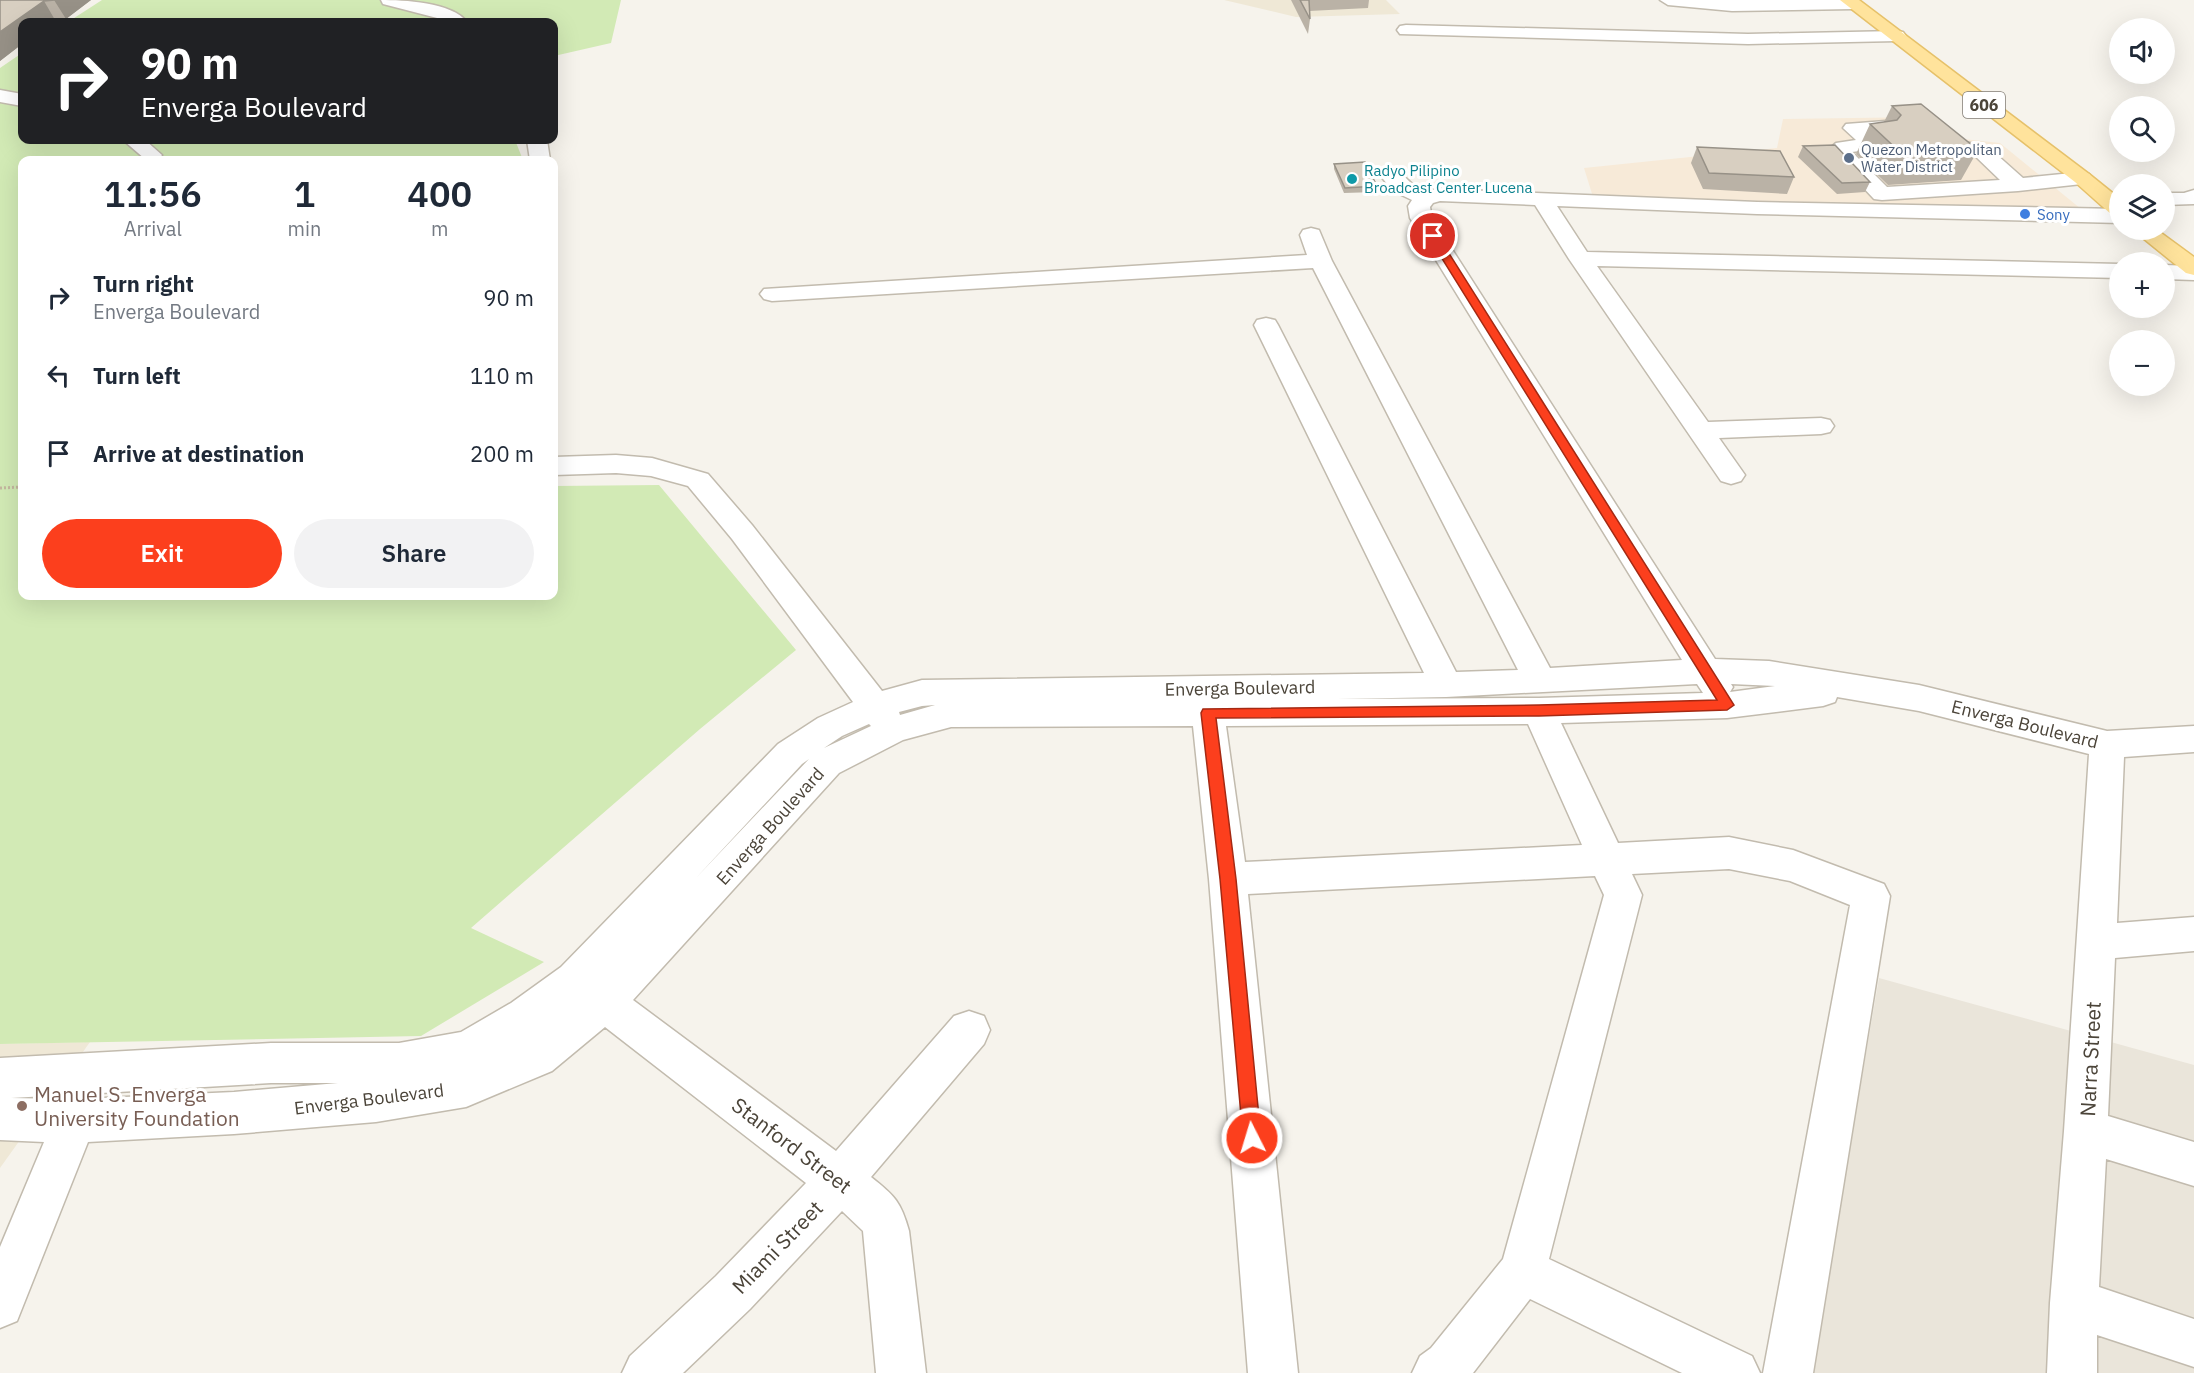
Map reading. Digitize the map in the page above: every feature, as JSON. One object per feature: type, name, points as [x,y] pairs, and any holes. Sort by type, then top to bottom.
[{"type":"main road","name":"606","points":[[1851,2],[2109,201]]},
{"type":"main road","points":[[2157,240],[2194,268]]},
{"type":"street","points":[[389,0],[452,18]]},
{"type":"street","points":[[1668,0],[1732,6],[1851,2]]},
{"type":"street","points":[[1406,30],[1748,39],[1897,36]]},
{"type":"street","points":[[0,96],[18,99]]},
{"type":"street","points":[[1985,186],[1915,125],[1853,128],[1874,144],[1835,147],[1882,194],[2018,185],[2082,178]]},
{"type":"street","points":[[1936,142],[1980,150],[2018,185]]},
{"type":"street","points":[[138,144],[152,155]]},
{"type":"street","points":[[1389,174],[1397,185],[1411,194],[1426,198],[1440,195],[1757,208],[2109,207]]},
{"type":"street","points":[[2175,199],[2188,199],[2194,196]]},
{"type":"street","points":[[1426,198],[1419,206],[1421,218],[1727,705]]},
{"type":"street","points":[[1542,200],[1580,259],[1731,475]]},
{"type":"street","points":[[1311,235],[1321,261],[1539,696],[1623,895],[1523,1271],[1448,1365],[1437,1373]]},
{"type":"street","points":[[1580,259],[2109,271]]},
{"type":"street","points":[[772,294],[1321,261]]},
{"type":"street","points":[[2175,272],[2194,273]]},
{"type":"street","points":[[1266,325],[1446,685]]},
{"type":"street","points":[[1700,431],[1821,426]]},
{"type":"street","points":[[558,466],[616,464],[652,467],[698,480],[742,532],[884,718]]},
{"type":"street","name":"Enverga Boulevard","points":[[884,718],[951,714],[1208,713],[1539,696],[1706,671],[1769,673],[1857,690],[1919,698],[2107,745],[2194,739]]},
{"type":"street","name":"Enverga Boulevard","points":[[0,1119],[76,1121],[234,1113],[364,1102],[466,1086],[537,1057],[590,991],[827,763],[884,718],[922,693],[1446,685],[1539,696],[1727,705],[1857,690]]},
{"type":"street","points":[[1208,713],[1228,879],[1273,1373]]},
{"type":"street","name":"Narra Street","points":[[2072,1373],[2074,1303],[2086,1131],[2107,745]]},
{"type":"street","points":[[1228,879],[1729,853],[1793,866],[1871,896],[1788,1373]]},
{"type":"street","points":[[2096,942],[2194,934]]},
{"type":"street","name":"Enverga Boulevard","points":[[0,1078],[271,1063],[399,1063],[468,1052],[525,1017],[590,991]]},
{"type":"street","name":"Stanford Street","points":[[590,991],[840,1181],[882,1216],[886,1232],[901,1373]]},
{"type":"street","name":"Miami Street","points":[[647,1373],[741,1286],[840,1181],[969,1030]]},
{"type":"street","points":[[0,1304],[94,1074]]},
{"type":"street","points":[[2086,1131],[2194,1164]]},
{"type":"street","points":[[1523,1271],[1735,1373]]},
{"type":"street","points":[[2074,1303],[2194,1343]]},
{"type":"path","points":[[0,488],[18,487]]},
{"type":"shaded area","points":[[1224,0],[1386,0],[1400,14],[1296,17]]},
{"type":"shaded area","name":"Quezon Metropolitan Water District","points":[[1924,117],[1945,137],[2000,143],[2086,213],[1593,197],[1584,168],[1777,148],[1783,119]]},
{"type":"shaded area","points":[[1879,978],[2194,1065],[2194,1373],[1811,1373]]},
{"type":"shaded area","name":"Manuel S. Enverga University Foundation","points":[[90,1042],[0,1168],[0,1044]]},
{"type":"green space","points":[[102,0],[621,0],[611,43],[558,55],[558,18],[74,18]]},
{"type":"green space","points":[[18,56],[18,144],[517,144],[521,156],[18,156],[18,600],[558,600],[558,486],[659,485],[796,650],[700,729],[471,928],[544,962],[421,1036],[0,1044],[0,68]]},
{"type":"building","points":[[0,0],[55,0],[44,1],[0,32]]},
{"type":"building","points":[[1300,0],[1309,0],[1310,19]]},
{"type":"building","points":[[1921,104],[1978,150],[1903,155],[1870,124],[1897,120],[1901,115],[1892,106]]},
{"type":"building","points":[[1835,145],[1870,182],[1842,183],[1803,146]]},
{"type":"building","points":[[1697,147],[1780,151],[1794,177],[1709,173]]},
{"type":"building","points":[[1365,162],[1377,186],[1345,188],[1334,164]]},
{"type":"place","name":"Quezon Metropolitan Water District","points":[[1849,158]]},
{"type":"place","name":"Radyo Pilipino Broadcast Center Lucena","points":[[1352,179]]},
{"type":"place","name":"Sony","points":[[2025,214]]},
{"type":"place","name":"Manuel S. Enverga University Foundation","points":[[22,1106]]},
{"type":"route","points":[[1252,1138],[1228,879],[1208,713],[1539,711],[1727,705],[1433,236]]}]
